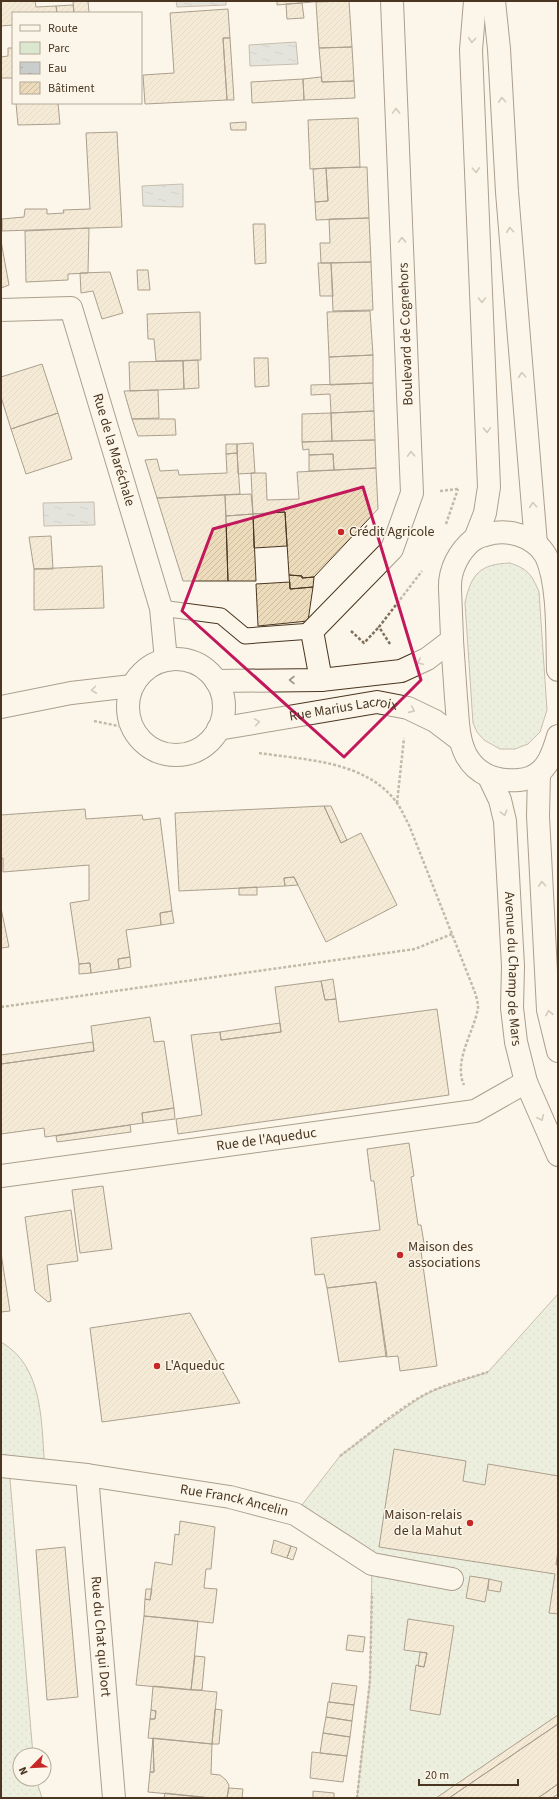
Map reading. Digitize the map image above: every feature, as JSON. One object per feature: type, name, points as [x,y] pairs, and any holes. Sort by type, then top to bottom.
[{"type":"main road","name":"Boulevard de Cognehors","points":[[312,631],[392,549],[412,493],[392,1]]},
{"type":"main road","points":[[475,1],[471,50],[489,487],[485,513],[475,539],[460,554],[452,570],[450,586],[452,640],[460,740],[466,756],[477,770],[489,777],[504,780],[521,780],[539,774],[548,764],[558,736]]},
{"type":"main road","points":[[494,1],[500,49],[508,200],[536,544]]},
{"type":"main road","name":"Rue de la Maréchale","points":[[1,310],[71,308],[161,608],[166,660]]},
{"type":"main road","points":[[475,539],[496,532],[519,534],[536,544],[545,556],[552,570],[557,587],[558,670]]},
{"type":"main road","points":[[312,631],[321,680]]},
{"type":"main road","points":[[216,680],[321,680],[401,671],[427,659],[452,640]]},
{"type":"main road","points":[[180,659],[194,662],[206,670],[216,680],[221,692],[223,704],[222,716],[218,729],[210,740],[197,750],[184,754],[168,754],[154,750],[142,741],[133,729],[128,715],[128,700],[132,686],[140,674],[152,665],[166,660],[180,659]]},
{"type":"main road","points":[[1,707],[71,693],[132,686]]},
{"type":"main road","name":"Rue Marius Lacroix","points":[[218,729],[377,702],[408,708],[435,721],[460,740]]},
{"type":"main road","points":[[539,774],[538,816],[548,1010],[558,1051]]},
{"type":"main road","name":"Avenue du Champ de Mars","points":[[489,777],[500,800],[505,820],[513,966],[512,1008],[516,1042],[526,1082],[558,1154]]},
{"type":"main road","name":"Rue de l'Aqueduc","points":[[1,1176],[475,1111],[526,1082]]},
{"type":"main road","name":"Rue Franck Ancelin","points":[[1,1466],[87,1475],[230,1497],[295,1514],[372,1564],[452,1579]]},
{"type":"main road","name":"Rue du Chat qui Dort","points":[[87,1475],[114,1798]]},
{"type":"lane","points":[[161,608],[221,616],[245,636],[312,631]]},
{"type":"path","points":[[255,752],[337,765],[362,775],[384,790],[397,803],[409,825],[474,990],[478,1006],[461,1064],[462,1080],[475,1111]]},
{"type":"path","points":[[1,1007],[415,948],[452,934]]},
{"type":"path","points":[[340,1456],[421,1397],[437,1389],[488,1372]]},
{"type":"path","points":[[357,1798],[370,1680],[372,1564]]},
{"type":"highlighted area","points":[[363,487],[421,680],[344,757],[182,611],[213,529]]},
{"type":"green space","points":[[510,563],[529,573],[539,592],[547,710],[540,732],[528,744],[515,749],[500,749],[484,740],[477,732],[473,723],[465,603],[470,585],[478,572],[491,566]]},
{"type":"green space","points":[[558,1294],[558,1798],[357,1798],[370,1680],[372,1564],[295,1514],[340,1456],[421,1397],[437,1389],[488,1372]]},
{"type":"green space","points":[[1,1342],[15,1353],[26,1366],[33,1382],[41,1417],[45,1470],[9,1467],[32,1747],[12,1747],[12,1787],[39,1787],[42,1798],[1,1798]]},
{"type":"water","points":[[176,1],[226,1],[226,5],[177,7]]},
{"type":"water","points":[[296,42],[298,64],[250,66],[249,45]]},
{"type":"water","points":[[183,184],[183,207],[143,206],[142,186]]},
{"type":"water","points":[[94,502],[95,525],[44,526],[43,503]]},
{"type":"building","points":[[1,1],[35,1],[36,7],[56,6],[57,12],[12,12],[12,25],[1,26]]},
{"type":"building","points":[[73,1],[88,1],[89,12],[74,12]]},
{"type":"building","points":[[277,1],[324,1],[277,5]]},
{"type":"building","points":[[349,1],[352,47],[319,48],[316,2]]},
{"type":"building","points":[[302,3],[304,18],[287,19],[286,4]]},
{"type":"building","points":[[73,5],[74,12],[57,12],[56,6]]},
{"type":"building","points":[[228,9],[230,38],[223,38],[227,100],[145,104],[143,75],[174,73],[170,13]]},
{"type":"building","points":[[223,38],[230,38],[234,100],[227,100]]},
{"type":"building","points":[[352,47],[354,81],[322,82],[319,48]]},
{"type":"building","points":[[8,48],[12,48],[12,78],[1,78],[1,57],[8,56]]},
{"type":"building","points":[[321,77],[322,82],[354,81],[355,98],[304,100],[303,79]]},
{"type":"building","points":[[303,79],[304,100],[252,103],[251,82]]},
{"type":"building","points":[[16,104],[58,104],[60,124],[18,125]]},
{"type":"building","points":[[358,118],[360,167],[310,169],[308,120]]},
{"type":"building","points":[[246,122],[246,130],[231,130],[230,123]]},
{"type":"building","points":[[117,132],[122,227],[2,231],[2,219],[24,217],[25,209],[47,209],[47,214],[64,213],[63,210],[90,209],[86,133]]},
{"type":"building","points":[[367,167],[369,218],[316,220],[315,202],[328,201],[326,168]]},
{"type":"building","points":[[326,168],[328,201],[315,202],[313,169]]},
{"type":"building","points":[[369,218],[371,262],[321,263],[320,243],[330,243],[329,219]]},
{"type":"building","points":[[253,224],[265,224],[266,263],[255,264]]},
{"type":"building","points":[[89,228],[88,273],[68,274],[68,280],[26,282],[25,231]]},
{"type":"building","points":[[1,241],[9,285],[1,288]]},
{"type":"building","points":[[371,262],[373,310],[333,311],[331,263]]},
{"type":"building","points":[[318,263],[331,263],[333,296],[320,296]]},
{"type":"building","points":[[137,270],[148,270],[150,290],[138,290]]},
{"type":"building","points":[[110,272],[123,313],[102,319],[93,291],[81,293],[80,273]]},
{"type":"building","points":[[370,311],[373,355],[329,357],[327,312]]},
{"type":"building","points":[[200,312],[201,360],[156,361],[154,339],[148,339],[147,314]]},
{"type":"building","points":[[373,355],[373,383],[330,385],[329,357]]},
{"type":"building","points":[[254,358],[268,358],[269,386],[255,387]]},
{"type":"building","points":[[198,360],[199,388],[184,389],[183,361]]},
{"type":"building","points":[[183,361],[184,389],[130,391],[129,362]]},
{"type":"building","points":[[42,364],[58,413],[11,429],[1,397],[1,377]]},
{"type":"building","points":[[373,383],[374,411],[331,413],[330,394],[311,395],[311,385]]},
{"type":"building","points":[[158,390],[159,418],[132,419],[124,391]]},
{"type":"building","points":[[374,411],[375,440],[332,441],[331,413]]},
{"type":"building","points":[[58,413],[72,459],[26,474],[11,429]]},
{"type":"building","points":[[331,413],[332,441],[302,442],[302,414]]},
{"type":"building","points":[[132,419],[175,419],[176,435],[138,436]]},
{"type":"building","points":[[375,440],[376,468],[334,470],[333,454],[309,455],[309,449],[303,450],[302,442]]},
{"type":"building","points":[[253,443],[255,473],[238,474],[237,444]]},
{"type":"building","points":[[226,444],[237,444],[237,453],[226,454]]},
{"type":"building","points":[[237,453],[240,494],[157,498],[145,460],[157,459],[160,471],[178,470],[179,475],[227,473],[226,454]]},
{"type":"building","points":[[333,454],[334,470],[309,471],[309,455]]},
{"type":"building","points":[[376,468],[378,509],[314,577],[302,578],[302,576],[289,575],[285,512],[253,514],[251,473],[266,473],[267,500],[299,499],[297,472]]},
{"type":"building","points":[[251,494],[253,514],[226,516],[225,495]]},
{"type":"building","points":[[225,495],[228,581],[183,581],[157,498]]},
{"type":"building","points":[[285,512],[287,546],[254,548],[253,514]]},
{"type":"building","points":[[253,514],[256,581],[228,581],[226,516]]},
{"type":"building","points":[[51,536],[53,569],[34,569],[29,537]]},
{"type":"building","points":[[102,566],[104,608],[34,610],[34,569]]},
{"type":"building","points":[[289,575],[302,576],[302,578],[314,577],[313,587],[290,589]]},
{"type":"building","points":[[290,582],[290,589],[313,587],[308,621],[258,626],[256,584]]},
{"type":"building","points":[[324,806],[341,843],[361,833],[397,905],[326,942],[294,877],[284,878],[285,886],[179,891],[175,813]]},
{"type":"building","points":[[324,806],[331,806],[347,840],[341,843]]},
{"type":"building","points":[[85,809],[86,819],[142,815],[143,820],[160,818],[172,911],[160,913],[161,925],[126,930],[130,957],[118,959],[119,969],[91,973],[90,963],[79,964],[70,903],[89,900],[89,865],[3,872],[3,858],[1,858],[1,815]]},
{"type":"building","points":[[294,877],[298,885],[285,886],[284,878]]},
{"type":"building","points":[[257,887],[257,895],[239,895],[239,888]]},
{"type":"building","points":[[1,908],[9,947],[1,948]]},
{"type":"building","points":[[172,911],[174,923],[161,925],[160,913]]},
{"type":"building","points":[[130,957],[131,967],[119,969],[118,959]]},
{"type":"building","points":[[90,963],[91,973],[79,974],[79,964]]},
{"type":"building","points":[[333,979],[336,999],[325,1000],[321,981]]},
{"type":"building","points":[[321,981],[325,1000],[336,999],[339,1022],[437,1009],[449,1095],[178,1134],[176,1119],[202,1115],[191,1035],[220,1032],[221,1040],[281,1032],[275,987]]},
{"type":"building","points":[[150,1017],[154,1042],[164,1041],[174,1108],[142,1113],[143,1123],[45,1137],[44,1128],[1,1134],[1,1064],[94,1051],[91,1026]]},
{"type":"building","points":[[280,1023],[281,1032],[221,1040],[220,1032]]},
{"type":"building","points":[[93,1042],[94,1051],[1,1064],[1,1055]]},
{"type":"building","points":[[174,1108],[175,1119],[143,1123],[142,1113]]},
{"type":"building","points":[[130,1125],[131,1132],[57,1142],[56,1136]]},
{"type":"building","points":[[409,1143],[414,1176],[411,1177],[418,1225],[421,1225],[424,1243],[420,1244],[437,1366],[400,1371],[398,1356],[386,1357],[376,1282],[327,1288],[324,1274],[315,1275],[311,1238],[380,1230],[374,1181],[371,1181],[367,1149]]},
{"type":"building","points":[[103,1186],[112,1249],[80,1253],[72,1190]]},
{"type":"building","points":[[71,1210],[78,1261],[47,1265],[51,1301],[48,1302],[35,1291],[25,1217]]},
{"type":"building","points":[[1,1253],[10,1311],[1,1312]]},
{"type":"building","points":[[376,1282],[387,1356],[339,1362],[327,1288]]},
{"type":"building","name":"L'Aqueduc","points":[[190,1313],[240,1403],[102,1422],[90,1328]]},
{"type":"building","name":"Maison-relais de la Mahut","points":[[394,1449],[466,1461],[463,1481],[485,1485],[488,1464],[558,1476],[558,1551],[556,1565],[558,1565],[558,1614],[549,1613],[555,1574],[379,1547]]},
{"type":"building","points":[[180,1521],[215,1527],[211,1569],[206,1569],[204,1588],[217,1589],[213,1623],[144,1616],[145,1599],[150,1600],[155,1562],[172,1565],[175,1534],[179,1535]]},
{"type":"building","points":[[274,1540],[291,1546],[287,1558],[271,1553]]},
{"type":"building","points":[[291,1546],[297,1548],[293,1560],[287,1558]]},
{"type":"building","points":[[65,1547],[78,1697],[47,1700],[36,1550]]},
{"type":"building","points":[[470,1576],[489,1579],[485,1602],[466,1598]]},
{"type":"building","points":[[489,1579],[502,1582],[500,1592],[488,1590]]},
{"type":"building","points":[[146,1589],[152,1589],[150,1600],[145,1599]]},
{"type":"building","points":[[144,1616],[198,1621],[191,1690],[136,1685]]},
{"type":"building","points":[[408,1619],[454,1626],[440,1715],[410,1710],[416,1665],[424,1667],[427,1653],[404,1650]]},
{"type":"building","points":[[348,1635],[365,1637],[363,1652],[346,1650]]},
{"type":"building","points":[[420,1652],[427,1653],[424,1667],[418,1666]]},
{"type":"building","points":[[195,1656],[205,1657],[202,1690],[191,1690]]},
{"type":"building","points":[[332,1683],[357,1686],[354,1705],[329,1702]]},
{"type":"building","points":[[153,1686],[217,1692],[212,1744],[148,1738],[150,1719],[155,1719],[156,1711],[151,1710]]},
{"type":"building","points":[[328,1702],[354,1705],[352,1721],[326,1717]]},
{"type":"building","points":[[215,1709],[222,1710],[219,1744],[212,1744]]},
{"type":"building","points":[[151,1710],[156,1711],[155,1719],[150,1719]]},
{"type":"building","points":[[558,1715],[558,1724],[449,1798],[436,1798]]},
{"type":"building","points":[[326,1717],[352,1721],[350,1737],[323,1733]]},
{"type":"building","points":[[558,1724],[558,1784],[538,1798],[449,1798]]},
{"type":"building","points":[[323,1733],[350,1737],[347,1756],[320,1753]]},
{"type":"building","points":[[153,1738],[154,1772],[150,1772]]},
{"type":"building","points":[[153,1738],[212,1744],[211,1774],[220,1775],[226,1780],[229,1785],[227,1798],[211,1798],[148,1792],[150,1772],[154,1772]]},
{"type":"building","points":[[312,1752],[347,1756],[343,1782],[310,1778]]},
{"type":"building","points":[[558,1784],[558,1794],[552,1798],[538,1798]]},
{"type":"building","points":[[229,1788],[243,1789],[242,1798],[227,1798]]},
{"type":"building","points":[[313,1791],[334,1793],[334,1798],[313,1798]]},
{"type":"building","points":[[165,1793],[211,1798],[164,1798]]},
{"type":"place","name":"Crédit Agricole","points":[[341,532]]},
{"type":"place","name":"Maison des associations","points":[[400,1255]]},
{"type":"place","name":"L'Aqueduc","points":[[157,1366]]},
{"type":"place","name":"Maison-relais de la Mahut","points":[[470,1523]]}]
